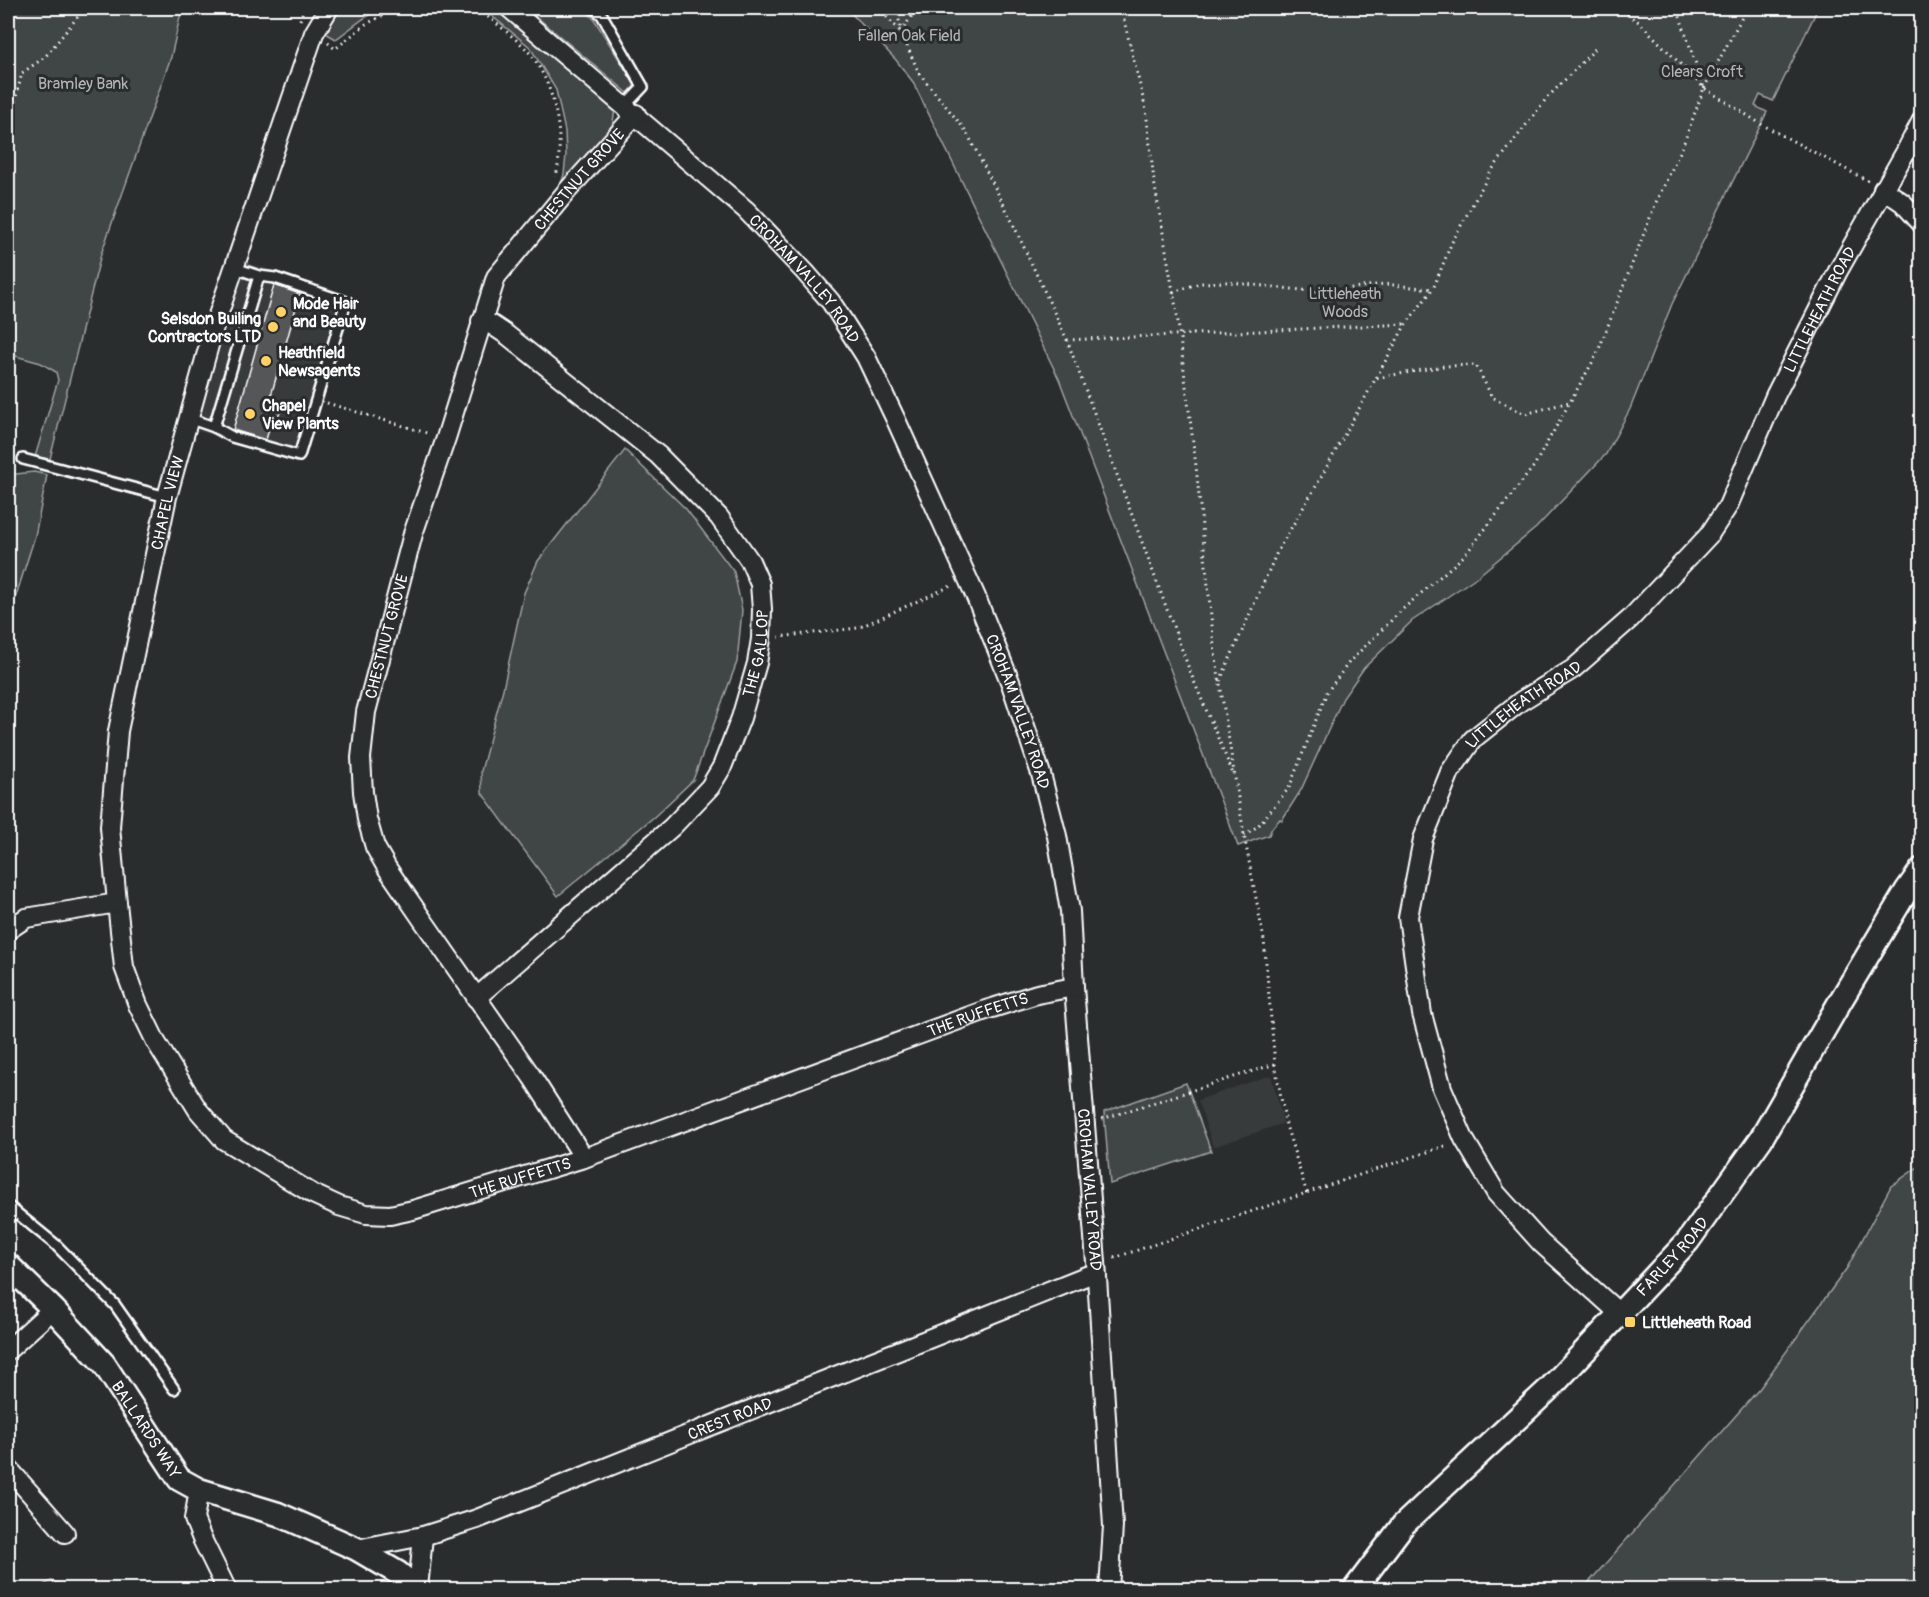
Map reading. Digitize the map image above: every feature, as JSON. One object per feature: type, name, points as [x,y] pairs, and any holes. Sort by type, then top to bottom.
[{"type":"street","name":"CHAPEL VIEW","points":[[117,903],[110,827],[118,731],[167,497],[214,327],[314,33],[329,8]]},
{"type":"street","name":"CROHAM VALLEY ROAD","points":[[510,8],[746,210],[831,302],[866,357],[897,420],[968,578],[1011,684],[1044,784],[1057,836],[1070,911],[1085,1125],[1102,1267],[1113,1526],[1109,1590]]},
{"type":"street","name":"CHESTNUT GROVE","points":[[584,1158],[532,1077],[375,847],[367,819],[361,758],[366,712],[413,534],[446,438],[496,277],[630,110]]},
{"type":"street","name":"LITTLEHEATH ROAD","points":[[1619,1313],[1542,1243],[1496,1193],[1464,1139],[1442,1088],[1422,1014],[1408,917],[1423,839],[1450,772],[1473,739],[1521,701],[1573,669],[1630,620],[1709,535],[1728,506],[1775,396],[1838,271],[1922,120]]},
{"type":"street","points":[[1883,189],[1903,203],[1922,224]]},
{"type":"street","name":"THE GALLOP","points":[[476,998],[672,827],[710,788],[722,766],[741,718],[757,663],[762,609],[760,584],[750,561],[719,517],[658,455],[507,335],[481,321]]},
{"type":"street","name":"FARLEY ROAD","points":[[1354,1590],[1403,1525],[1551,1387],[1688,1242],[1761,1139],[1840,1000],[1922,869]]},
{"type":"street","points":[[8,930],[26,918],[117,903]]},
{"type":"street","name":"THE RUFFETTS","points":[[117,903],[124,967],[138,1005],[156,1042],[198,1110],[224,1140],[313,1194],[339,1206],[366,1214],[390,1215],[434,1204],[584,1158],[975,1014],[1037,994],[1074,987]]},
{"type":"street","name":"BALLARDS WAY","points":[[8,1264],[104,1364],[179,1479],[199,1490],[278,1514],[357,1549],[398,1573],[418,1589]]},
{"type":"street","name":"CREST ROAD","points":[[357,1549],[423,1536],[477,1519],[1086,1276],[1102,1267]]},
{"type":"street","points":[[8,1350],[53,1309]]},
{"type":"street","points":[[8,1468],[65,1533]]},
{"type":"street","points":[[199,1490],[194,1519],[227,1590]]},
{"type":"street","points":[[418,1589],[423,1536]]},
{"type":"lane","points":[[594,8],[602,15],[643,87],[630,110]]},
{"type":"lane","points":[[188,418],[214,427],[232,437],[299,456],[346,302],[275,278],[259,276],[235,268]]},
{"type":"lane","points":[[214,427],[259,276]]},
{"type":"lane","points":[[23,459],[167,497]]},
{"type":"lane","points":[[8,1206],[56,1245],[115,1305],[174,1389]]},
{"type":"path","points":[[8,131],[22,73],[45,57],[85,8]]},
{"type":"path","points":[[303,8],[300,22],[336,49],[366,24],[398,8]]},
{"type":"path","points":[[472,8],[484,13],[527,50],[551,92],[559,133],[560,155],[550,194],[559,201]]},
{"type":"path","points":[[878,8],[901,32]]},
{"type":"path","points":[[897,8],[901,32],[919,73],[966,131],[1009,215],[1067,340],[1182,652],[1237,783]]},
{"type":"path","points":[[901,32],[917,8]]},
{"type":"path","points":[[1121,8],[1146,110],[1154,181],[1173,292],[1196,466],[1214,646],[1244,836],[1264,940],[1275,1064],[1286,1125],[1307,1194]]},
{"type":"path","points":[[1617,8],[1639,22],[1704,88],[1761,124],[1883,189]]},
{"type":"path","points":[[1677,8],[1704,88]]},
{"type":"path","points":[[1244,836],[1258,826],[1289,788],[1327,692],[1350,661],[1396,616],[1465,555],[1534,466],[1597,354],[1657,200],[1682,147],[1704,88],[1748,8]]},
{"type":"path","points":[[1220,681],[1278,550],[1406,324],[1433,289],[1452,242],[1491,171],[1546,99],[1597,48]]},
{"type":"path","points":[[1173,292],[1200,283],[1226,282],[1320,292],[1384,284],[1433,289]]},
{"type":"path","points":[[1067,340],[1406,324]]},
{"type":"path","points":[[1377,378],[1443,366],[1476,365],[1492,398],[1525,414],[1569,402]]},
{"type":"path","points":[[316,400],[446,438]]},
{"type":"path","points":[[761,639],[858,628],[968,578]]},
{"type":"path","points":[[1085,1125],[1275,1064]]},
{"type":"path","points":[[1102,1267],[1464,1139]]},
{"type":"shaded area","points":[[247,263],[354,296],[301,461],[195,430]]},
{"type":"shaded area","points":[[1271,1075],[1284,1123],[1213,1147],[1198,1100]]},
{"type":"green space","name":"Bramley Bank","points":[[8,8],[182,8],[171,57],[101,254],[50,459],[35,457],[58,380],[56,372],[41,363],[8,354]]},
{"type":"green space","points":[[338,8],[382,8],[336,39],[322,31]]},
{"type":"green space","points":[[482,8],[497,8],[615,110],[612,127],[560,188],[566,155],[565,131],[556,90],[530,47]]},
{"type":"green space","points":[[526,8],[583,8],[594,19],[635,85],[628,93]]},
{"type":"green space","name":"Littleheath Woods","points":[[846,8],[1818,8],[1773,101],[1760,95],[1755,106],[1767,112],[1672,304],[1630,409],[1606,454],[1536,528],[1478,576],[1412,621],[1364,668],[1343,698],[1301,790],[1282,820],[1280,819],[1272,828],[1269,835],[1238,846],[1059,379],[913,82],[896,60]]},
{"type":"green space","points":[[625,450],[686,509],[734,572],[742,610],[737,662],[693,780],[655,816],[558,896],[482,793],[481,771],[503,689],[524,593],[538,561]]},
{"type":"green space","points":[[34,472],[47,475],[35,536],[8,621],[8,473]]},
{"type":"green space","points":[[1186,1083],[1211,1151],[1110,1184],[1104,1112]]},
{"type":"green space","points":[[1921,1165],[1921,1589],[1583,1589],[1760,1388],[1847,1268],[1891,1186]]},
{"type":"green space","points":[[51,1581],[78,1589],[36,1589]]},
{"type":"building","points":[[274,285],[300,294],[268,406],[281,409],[275,427],[270,425],[266,440],[233,430]]},
{"type":"place","name":"Mode Hair and Beauty","points":[[281,312]]},
{"type":"place","name":"Selsdon Builing Contractors LTD","points":[[273,327]]},
{"type":"place","name":"Heathfield Newsagents","points":[[266,361]]},
{"type":"place","name":"Chapel View Plants","points":[[250,414]]},
{"type":"place","name":"Littleheath Road","points":[[1630,1322]]},
{"type":"park label","name":"Fallen Oak Field","points":[[909,35]]},
{"type":"park label","name":"Clears Croft","points":[[1702,71]]}]
